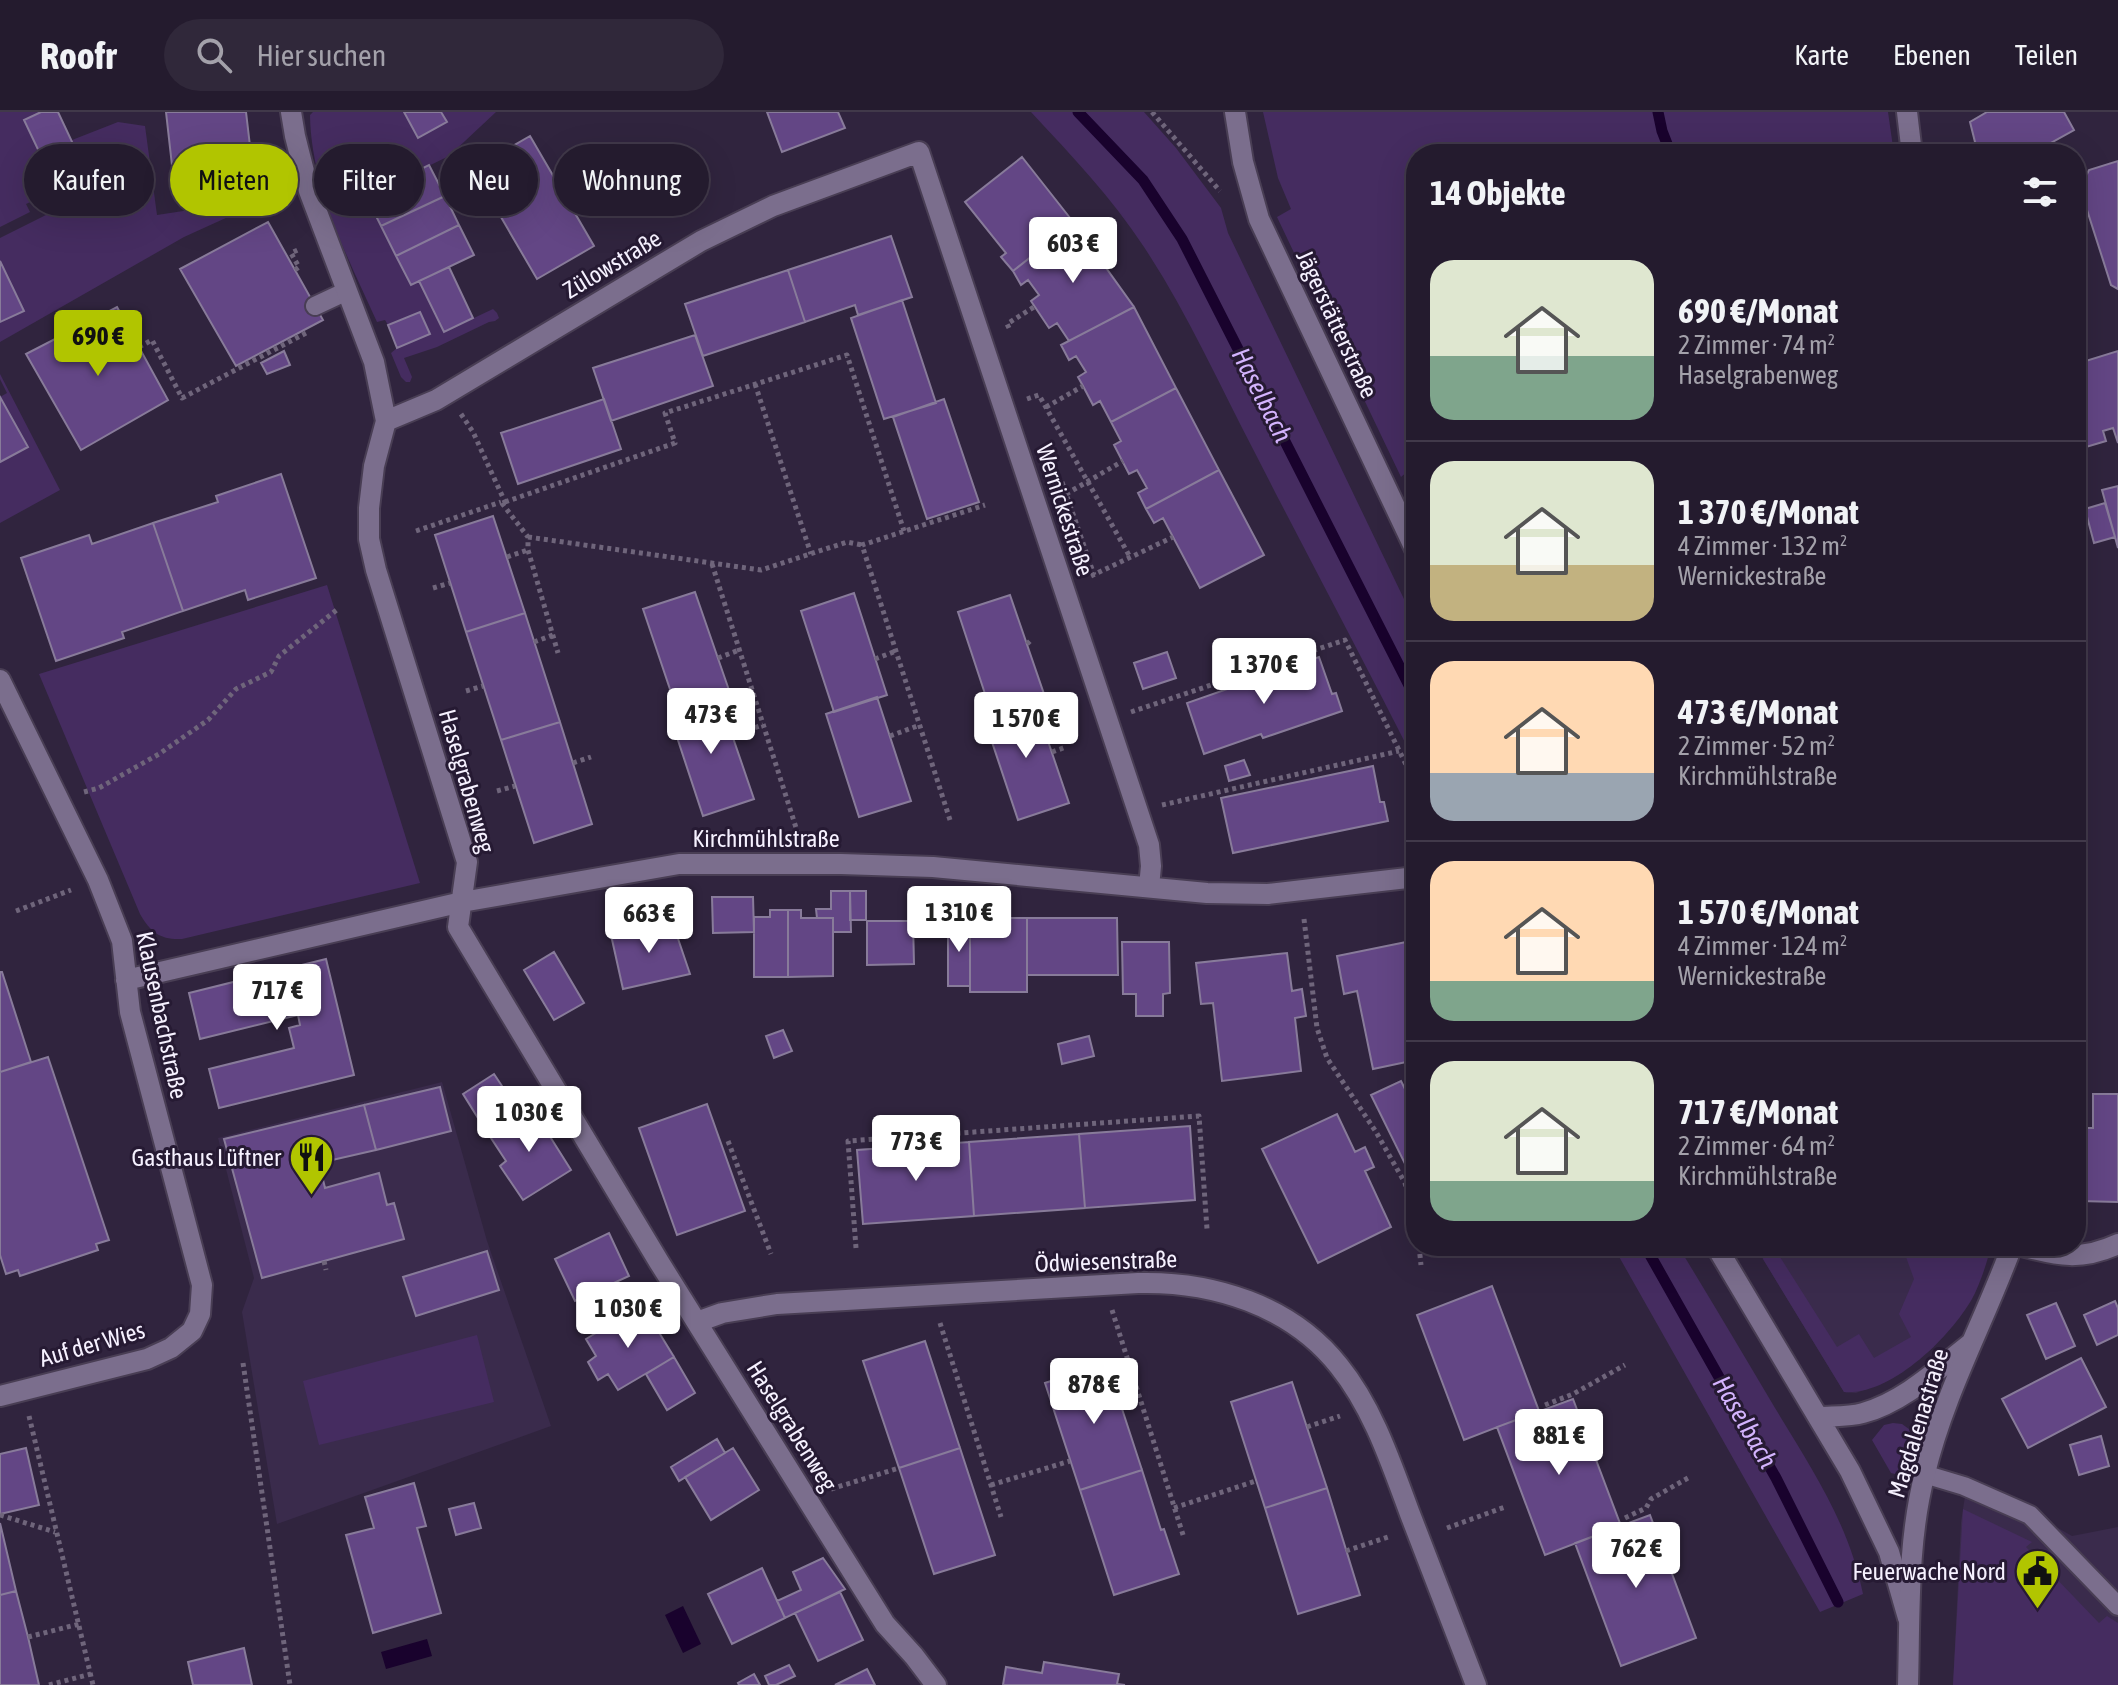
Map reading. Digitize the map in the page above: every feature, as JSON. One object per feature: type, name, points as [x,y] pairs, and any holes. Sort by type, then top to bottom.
[{"type":"street","name":"Haselgrabenweg","points":[[291,112],[309,191],[374,362],[386,421],[374,466],[369,539],[467,862],[458,927],[659,1262],[885,1624],[936,1685]]},
{"type":"street","name":"Jägerstätterstraße","points":[[1235,112],[1243,162],[1259,219],[1406,530]]},
{"type":"street","points":[[1907,112],[1911,144]]},
{"type":"street","name":"Wernickestraße","points":[[919,152],[1149,845],[1149,887]]},
{"type":"street","name":"Zülowstraße","points":[[386,421],[436,400],[701,241],[773,206],[919,152]]},
{"type":"street","name":"Klausenbachstraße","points":[[0,680],[107,902],[122,941],[130,1012],[202,1285],[200,1314],[192,1331]]},
{"type":"street","name":"Kirchmühlstraße","points":[[126,980],[462,902],[679,864],[933,867],[1207,893],[1268,894],[1406,878]]},
{"type":"street","points":[[2086,1256],[2118,1244]]},
{"type":"street","points":[[1722,1256],[1819,1417],[1855,1481],[1889,1552],[1909,1624],[1908,1685]]},
{"type":"street","name":"Magdalenastraße","points":[[1909,1624],[1911,1561],[1924,1474],[1947,1402],[2008,1256]]},
{"type":"street","name":"Ödwiesenstraße","points":[[697,1322],[722,1313],[777,1304],[1162,1282],[1193,1285],[1251,1300],[1314,1339],[1339,1366],[1359,1396],[1390,1461],[1476,1685]]},
{"type":"street","name":"Auf der Wies","points":[[0,1396],[147,1359],[171,1348],[192,1331]]},
{"type":"street","points":[[1819,1417],[1860,1414],[1878,1408],[1912,1389],[1969,1345]]},
{"type":"lane","points":[[315,306],[347,291]]},
{"type":"lane","points":[[1924,1474],[1964,1486],[2030,1515],[2118,1606]]},
{"type":"path","points":[[1152,112],[1221,194]]},
{"type":"path","points":[[291,253],[299,267],[295,270]]},
{"type":"path","points":[[1012,339],[1007,324],[1034,307]]},
{"type":"path","points":[[139,347],[152,340],[182,398],[308,332]]},
{"type":"path","points":[[416,531],[675,443],[665,413],[847,355],[904,531]]},
{"type":"path","points":[[755,384],[811,554]]},
{"type":"path","points":[[1046,407],[1083,386]]},
{"type":"path","points":[[1003,406],[1039,395],[1130,557]]},
{"type":"path","points":[[1032,397],[1037,411]]},
{"type":"path","points":[[473,432],[503,502],[528,537],[528,550],[558,653]]},
{"type":"path","points":[[1066,494],[1123,461]]},
{"type":"path","points":[[1061,480],[1094,575],[1173,537]]},
{"type":"path","points":[[528,537],[761,570],[847,542],[862,545],[985,505]]},
{"type":"path","points":[[862,545],[950,820]]},
{"type":"path","points":[[507,557],[528,550]]},
{"type":"path","points":[[712,564],[800,841]]},
{"type":"path","points":[[433,588],[450,583]]},
{"type":"path","points":[[83,793],[99,788],[159,754],[208,720],[236,689],[271,672],[279,656],[339,608]]},
{"type":"path","points":[[534,642],[553,635]]},
{"type":"path","points":[[1154,704],[1345,640],[1406,765]]},
{"type":"path","points":[[718,658],[739,650]]},
{"type":"path","points":[[875,659],[896,651]]},
{"type":"path","points":[[466,691],[483,686]]},
{"type":"path","points":[[732,735],[763,725]]},
{"type":"path","points":[[890,736],[920,725]]},
{"type":"path","points":[[1052,752],[1066,747]]},
{"type":"path","points":[[1186,799],[1399,751]]},
{"type":"path","points":[[573,763],[591,757]]},
{"type":"path","points":[[497,791],[515,786]]},
{"type":"path","points":[[16,911],[74,889]]},
{"type":"path","points":[[1304,914],[1317,1028],[1327,1058],[1376,1132],[1406,1187]]},
{"type":"path","points":[[856,1248],[848,1141],[1199,1116],[1207,1229]]},
{"type":"path","points":[[728,1141],[771,1254]]},
{"type":"path","points":[[1420,1256],[1421,1265]]},
{"type":"path","points":[[324,1261],[326,1270]]},
{"type":"path","points":[[1112,1310],[1184,1538]]},
{"type":"path","points":[[940,1323],[1001,1517]]},
{"type":"path","points":[[243,1363],[290,1685]]},
{"type":"path","points":[[1545,1405],[1573,1394],[1625,1365]]},
{"type":"path","points":[[1307,1427],[1344,1414]]},
{"type":"path","points":[[28,1415],[93,1685]]},
{"type":"path","points":[[991,1485],[1070,1461]]},
{"type":"path","points":[[806,1497],[899,1468]]},
{"type":"path","points":[[1625,1518],[1646,1508],[1651,1499],[1688,1478]]},
{"type":"path","points":[[1174,1508],[1256,1481]]},
{"type":"path","points":[[1447,1528],[1505,1507]]},
{"type":"path","points":[[0,1515],[56,1532]]},
{"type":"path","points":[[1346,1551],[1392,1536]]},
{"type":"path","points":[[28,1637],[79,1624]]},
{"type":"path","points":[[49,1685],[91,1674]]},
{"type":"shaded area","points":[[0,112],[41,112],[25,120],[36,144],[24,144],[24,215],[0,227]]},
{"type":"shaded area","points":[[313,112],[404,112],[419,138],[446,122],[441,112],[496,112],[462,144],[440,144],[440,160],[424,168],[424,144],[314,144],[314,153],[310,115]]},
{"type":"shaded area","points":[[1031,112],[1144,112],[1176,148],[1221,208],[1228,233],[1406,603],[1406,745],[1160,272],[1132,229]]},
{"type":"shaded area","points":[[1263,112],[1888,112],[1893,144],[1406,144],[1406,473],[1401,477],[1277,217],[1291,209],[1278,178]]},
{"type":"shaded area","points":[[118,122],[145,126],[147,144],[73,144],[72,140]]},
{"type":"shaded area","points":[[154,193],[157,215],[230,216],[184,237],[0,342],[0,322],[24,311],[0,261],[0,238],[44,216],[154,216]]},
{"type":"shaded area","points":[[331,216],[377,216],[411,285],[419,281],[444,332],[493,309],[499,318],[437,347],[404,358],[412,377],[410,382],[406,382],[391,353],[429,333],[420,312],[388,325],[385,320],[377,322]]},
{"type":"shaded area","points":[[0,374],[60,490],[0,523],[0,462],[27,447],[0,397],[7,393]]},
{"type":"shaded area","points":[[327,585],[420,883],[182,939],[162,937],[148,926],[140,914],[39,674]]},
{"type":"shaded area","points":[[442,1082],[487,1241],[551,1426],[277,1524],[242,1312],[254,1278],[218,1138]]},
{"type":"shaded area","points":[[1619,1256],[1684,1256],[1828,1498],[1849,1544],[1863,1594],[1820,1612]]},
{"type":"shaded area","points":[[1761,1256],[1948,1256],[1934,1347],[1885,1382],[1856,1393],[1844,1392]]},
{"type":"shaded area","points":[[1764,1256],[1782,1256],[1837,1347],[1859,1334],[1874,1358],[1911,1337],[1899,1314],[1914,1279],[1906,1256],[1988,1256],[1972,1299],[1934,1346],[1881,1384],[1862,1391],[1844,1392]]},
{"type":"shaded area","points":[[477,1335],[494,1402],[319,1445],[303,1381]]},
{"type":"shaded area","points":[[1902,1424],[1913,1432],[1899,1475],[1891,1473],[1872,1440],[1884,1425]]},
{"type":"shaded area","name":"Feuerwache Nord","points":[[1968,1477],[2072,1536],[2118,1527],[2118,1685],[1953,1685],[1961,1522]]},
{"type":"shaded area","name":"Feuerwache Nord","points":[[1963,1509],[2032,1542],[2026,1547],[2099,1623],[2107,1616],[2118,1623],[2118,1685],[1953,1685]]},
{"type":"shaded area","points":[[683,1606],[701,1644],[683,1653],[665,1615]]},
{"type":"shaded area","points":[[427,1639],[432,1656],[386,1669],[381,1652]]},
{"type":"building","points":[[41,112],[58,112],[73,144],[35,144],[24,120]]},
{"type":"building","points":[[166,112],[246,112],[250,144],[170,144],[170,148]]},
{"type":"building","points":[[404,112],[441,112],[447,122],[418,138]]},
{"type":"building","points":[[767,112],[838,112],[845,128],[782,152]]},
{"type":"building","points":[[1987,112],[2064,112],[2074,130],[2049,144],[1976,144],[1970,122]]},
{"type":"building","points":[[530,136],[535,144],[516,144]]},
{"type":"building","points":[[538,150],[554,177],[554,216],[577,216],[594,246],[537,279],[500,216],[538,216]]},
{"type":"building","points":[[1022,157],[1074,223],[1013,271],[1001,257],[1006,253],[965,202]]},
{"type":"building","points":[[2118,161],[2118,289],[2111,285],[2086,207],[2086,176],[2089,170]]},
{"type":"building","points":[[429,165],[440,186],[440,198],[424,206],[424,167]]},
{"type":"building","points":[[440,198],[440,216],[455,216],[459,225],[396,256],[381,226],[402,216],[424,216],[424,206]]},
{"type":"building","points":[[376,216],[402,216],[381,226]]},
{"type":"building","points":[[268,222],[323,320],[236,366],[180,269]]},
{"type":"building","points":[[1074,223],[1134,307],[1069,341],[1057,323],[1049,328],[1031,301],[1039,295],[1028,280],[1021,285],[1013,271]]},
{"type":"building","points":[[459,225],[474,255],[411,285],[396,256]]},
{"type":"building","points":[[891,236],[912,297],[858,315],[855,305],[805,322],[788,270]]},
{"type":"building","points":[[0,261],[24,311],[0,322]]},
{"type":"building","points":[[449,267],[473,318],[444,332],[419,281]]},
{"type":"building","points":[[788,270],[805,322],[703,356],[685,304]]},
{"type":"building","points":[[902,300],[936,403],[884,419],[851,318]]},
{"type":"building","points":[[117,307],[168,400],[81,450],[26,354]]},
{"type":"building","points":[[1134,307],[1176,388],[1111,422],[1100,401],[1093,405],[1078,377],[1086,372],[1076,356],[1069,360],[1061,345]]},
{"type":"building","points":[[420,312],[430,334],[397,348],[388,325]]},
{"type":"building","points":[[695,335],[713,386],[611,421],[593,368]]},
{"type":"building","points":[[284,351],[290,365],[267,374],[261,363]]},
{"type":"building","points":[[2118,351],[2118,443],[2113,428],[2103,431],[2106,441],[2086,447],[2086,361]]},
{"type":"building","points":[[1176,388],[1219,470],[1146,509],[1138,493],[1147,488],[1137,470],[1129,474],[1114,445],[1121,441],[1111,422]]},
{"type":"building","points":[[0,397],[28,447],[0,462]]},
{"type":"building","points":[[604,399],[621,449],[518,484],[501,433]]},
{"type":"building","points":[[944,399],[979,502],[927,519],[893,417]]},
{"type":"building","points":[[1219,470],[1264,555],[1200,588],[1163,518],[1154,523],[1146,509]]},
{"type":"building","points":[[281,474],[316,578],[248,600],[245,590],[183,611],[153,523],[218,502],[216,496]]},
{"type":"building","points":[[2118,486],[2118,548],[2102,490]]},
{"type":"building","points":[[2105,503],[2115,537],[2094,543],[2086,509]]},
{"type":"building","points":[[493,516],[525,613],[466,632],[435,535]]},
{"type":"building","points":[[153,523],[183,611],[122,632],[124,638],[56,661],[21,558],[89,535],[92,544]]},
{"type":"building","points":[[695,592],[730,693],[677,710],[643,609]]},
{"type":"building","points":[[854,593],[887,695],[834,712],[801,611]]},
{"type":"building","points":[[1010,595],[1045,697],[992,715],[958,612]]},
{"type":"building","points":[[525,613],[560,722],[501,740],[466,632]]},
{"type":"building","points":[[1167,652],[1176,678],[1143,689],[1134,663]]},
{"type":"building","points":[[1319,657],[1332,694],[1336,693],[1342,711],[1204,754],[1187,703]]},
{"type":"building","points":[[719,697],[754,799],[703,816],[669,713]]},
{"type":"building","points":[[877,697],[911,801],[859,817],[826,714]]},
{"type":"building","points":[[1034,700],[1069,803],[1018,820],[984,718]]},
{"type":"building","points":[[560,722],[592,824],[534,843],[501,740]]},
{"type":"building","points":[[1244,760],[1250,775],[1229,781],[1225,766]]},
{"type":"building","points":[[1373,766],[1380,802],[1384,802],[1388,821],[1233,853],[1221,798]]},
{"type":"building","points":[[831,891],[850,891],[851,932],[833,932],[833,918],[817,918],[816,909],[831,909]]},
{"type":"building","points":[[850,891],[866,891],[866,920],[850,920]]},
{"type":"building","points":[[712,897],[753,897],[754,932],[713,933]]},
{"type":"building","points":[[770,910],[788,910],[788,977],[754,977],[754,917],[770,917]]},
{"type":"building","points":[[788,910],[801,910],[801,918],[833,918],[833,976],[788,977]]},
{"type":"building","points":[[970,918],[1027,918],[1027,992],[970,992]]},
{"type":"building","points":[[1027,918],[1117,918],[1118,975],[1027,975]]},
{"type":"building","points":[[672,921],[690,974],[623,989],[611,935]]},
{"type":"building","points":[[867,921],[913,921],[914,964],[867,965]]},
{"type":"building","points":[[948,921],[970,921],[970,986],[948,986]]},
{"type":"building","points":[[1122,942],[1169,942],[1170,993],[1163,994],[1163,1016],[1136,1016],[1136,994],[1123,994]]},
{"type":"building","points":[[1406,942],[1406,1062],[1373,1069],[1357,991],[1344,994],[1337,956]]},
{"type":"building","points":[[554,952],[584,1003],[554,1020],[524,970]]},
{"type":"building","points":[[1287,953],[1292,991],[1302,989],[1306,1016],[1295,1018],[1301,1071],[1222,1081],[1213,1003],[1201,1004],[1196,963]]},
{"type":"building","points":[[326,959],[354,1075],[219,1108],[209,1069],[294,1048],[289,1028],[300,1025],[298,1015],[200,1039],[189,993]]},
{"type":"building","points":[[0,972],[31,1062],[0,1072]]},
{"type":"building","points":[[783,1030],[792,1051],[774,1058],[766,1036]]},
{"type":"building","points":[[1089,1036],[1094,1056],[1062,1064],[1058,1044]]},
{"type":"building","points":[[48,1057],[109,1240],[96,1244],[98,1250],[20,1276],[18,1270],[6,1274],[0,1255],[0,1072]]},
{"type":"building","points":[[494,1074],[520,1113],[488,1134],[463,1094]]},
{"type":"building","points":[[1401,1081],[1406,1091],[1406,1166],[1371,1095]]},
{"type":"building","points":[[440,1087],[451,1131],[376,1150],[364,1105]]},
{"type":"building","points":[[2093,1094],[2118,1094],[2118,1202],[2086,1201],[2086,1128],[2093,1128]]},
{"type":"building","points":[[707,1104],[745,1211],[677,1235],[639,1128]]},
{"type":"building","name":"Gasthaus Lüftner","points":[[364,1105],[376,1150],[319,1163],[325,1188],[379,1173],[387,1205],[394,1203],[404,1239],[262,1278],[224,1139]]},
{"type":"building","points":[[532,1108],[571,1170],[523,1200],[500,1166],[506,1161],[489,1135]]},
{"type":"building","points":[[1337,1114],[1355,1152],[1365,1147],[1374,1167],[1365,1171],[1391,1227],[1318,1263],[1262,1149]]},
{"type":"building","points":[[1190,1126],[1195,1200],[1085,1208],[1079,1134]]},
{"type":"building","points":[[1079,1134],[1085,1208],[974,1216],[969,1142]]},
{"type":"building","points":[[969,1142],[974,1216],[863,1224],[857,1150]]},
{"type":"building","points":[[609,1233],[629,1276],[575,1301],[555,1259]]},
{"type":"building","points":[[487,1251],[499,1290],[416,1316],[403,1277]]},
{"type":"building","points":[[1492,1286],[1539,1411],[1464,1440],[1417,1315]]},
{"type":"building","points":[[2115,1301],[2118,1335],[2097,1345],[2084,1315]]},
{"type":"building","points":[[2056,1303],[2075,1346],[2046,1359],[2027,1315]]},
{"type":"building","points":[[636,1309],[645,1325],[652,1321],[674,1357],[618,1390],[608,1374],[598,1380],[588,1362],[596,1356],[586,1339]]},
{"type":"building","points":[[925,1341],[960,1448],[899,1468],[863,1361]]},
{"type":"building","points":[[674,1357],[695,1393],[667,1410],[646,1374]]},
{"type":"building","points":[[2081,1358],[2106,1407],[2028,1448],[2002,1399]]},
{"type":"building","points":[[1107,1363],[1142,1470],[1080,1490],[1045,1383]]},
{"type":"building","points":[[1292,1382],[1327,1488],[1265,1508],[1231,1402]]},
{"type":"building","points":[[1573,1399],[1621,1526],[1545,1555],[1497,1427]]},
{"type":"building","points":[[2101,1436],[2109,1466],[2079,1475],[2070,1445]]},
{"type":"building","points":[[717,1439],[725,1453],[679,1481],[671,1467]]},
{"type":"building","points":[[26,1448],[39,1505],[0,1514],[0,1454]]},
{"type":"building","points":[[733,1448],[759,1490],[711,1520],[685,1477]]},
{"type":"building","points":[[960,1448],[995,1555],[934,1574],[899,1468]]},
{"type":"building","points":[[1142,1470],[1179,1574],[1114,1595],[1080,1490]]},
{"type":"building","points":[[414,1483],[426,1526],[417,1528],[441,1613],[373,1633],[346,1535],[374,1528],[365,1497]]},
{"type":"building","points":[[1327,1488],[1360,1595],[1298,1614],[1265,1508]]},
{"type":"building","points":[[474,1503],[481,1528],[456,1535],[449,1509]]},
{"type":"building","points":[[1650,1515],[1696,1638],[1621,1666],[1575,1543]]},
{"type":"building","points":[[0,1523],[16,1591],[0,1595]]},
{"type":"building","points":[[823,1558],[845,1589],[785,1618],[777,1601],[801,1590],[793,1572]]},
{"type":"building","points":[[762,1568],[785,1618],[732,1644],[708,1594]]},
{"type":"building","points":[[16,1591],[39,1685],[0,1685],[0,1595]]},
{"type":"building","points":[[840,1592],[863,1640],[818,1661],[795,1613]]},
{"type":"building","points":[[244,1648],[252,1685],[193,1685],[188,1662]]},
{"type":"building","points":[[1044,1662],[1119,1674],[1117,1684],[1125,1685],[1003,1685],[1006,1667],[1042,1673]]},
{"type":"building","points":[[789,1665],[795,1676],[769,1685],[765,1676]]},
{"type":"building","points":[[867,1669],[875,1685],[835,1685]]},
{"type":"building","points":[[754,1674],[760,1685],[739,1685],[738,1683]]},
{"type":"waterway","name":"Haselbach","points":[[1078,112],[1143,180],[1182,239],[1406,679]]},
{"type":"waterway","points":[[1658,112],[1667,144]]},
{"type":"waterway","name":"Haselbach","points":[[1651,1256],[1776,1478],[1838,1602]]},
{"type":"place","name":"Gasthaus Lüftner","points":[[312,1196]]},
{"type":"place","name":"Feuerwache Nord","points":[[2037,1610]]}]
